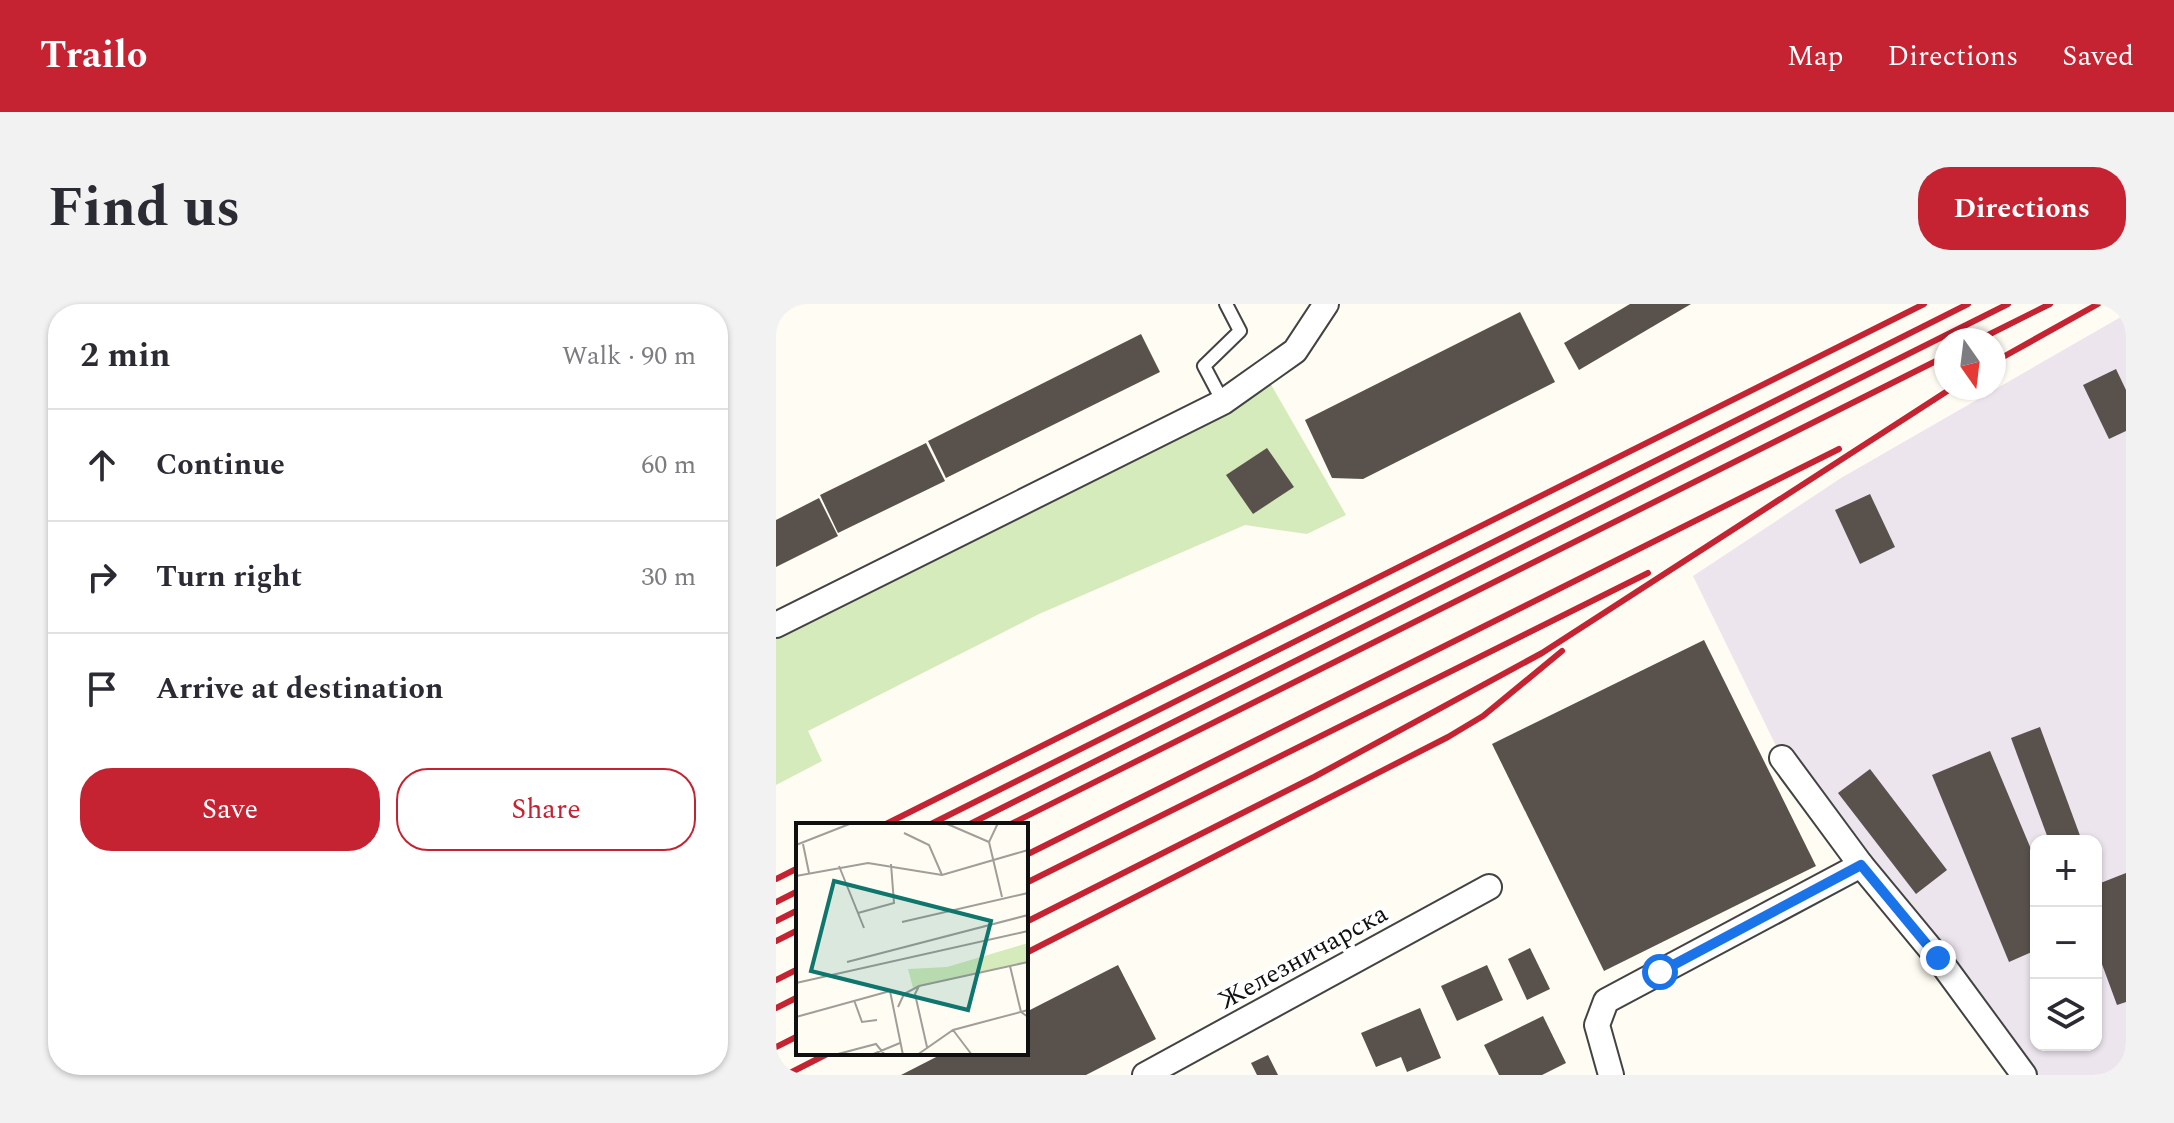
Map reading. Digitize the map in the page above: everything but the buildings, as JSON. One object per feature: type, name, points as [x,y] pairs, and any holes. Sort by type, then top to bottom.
[{"type":"street","points":[[776,625],[1223,402],[1295,351],[1326,304]]},
{"type":"street","points":[[1782,758],[1861,865],[1938,958],[2024,1075]]},
{"type":"street","points":[[1611,1075],[1597,1025],[1606,1001],[1861,865]]},
{"type":"street","name":"Железничарска","points":[[1145,1075],[1489,887]]},
{"type":"lane","points":[[1223,402],[1204,366],[1240,331],[1226,304]]},
{"type":"shaded area","points":[[2126,314],[2126,1075],[2024,1075],[1782,758],[1693,576],[1841,478],[1977,400],[2006,400],[2006,383]]},
{"type":"green space","points":[[1265,374],[1346,515],[1307,534],[1245,525],[1039,614],[808,731],[822,761],[776,785],[776,625]]},
{"type":"railway","points":[[888,823],[1924,304]]},
{"type":"railway","points":[[933,823],[1968,304]]},
{"type":"railway","points":[[972,823],[2008,304]]},
{"type":"railway","points":[[2002,328],[2050,304]]},
{"type":"railway","points":[[2006,355],[2098,304]]},
{"type":"railway","points":[[1013,823],[1934,362]]},
{"type":"railway","points":[[1028,921],[1314,777],[1542,653],[1934,400]]},
{"type":"railway","points":[[1028,854],[1839,449]]},
{"type":"railway","points":[[1028,882],[1648,573]]},
{"type":"railway","points":[[1028,952],[1448,737],[1483,716],[1562,651]]},
{"type":"railway","points":[[776,879],[796,869]]},
{"type":"railway","points":[[776,902],[796,892]]},
{"type":"railway","points":[[776,921],[796,911]]},
{"type":"railway","points":[[776,941],[796,931]]},
{"type":"railway","points":[[776,980],[796,970]]},
{"type":"railway","points":[[776,1008],[796,998]]},
{"type":"railway","points":[[776,1047],[796,1037]]},
{"type":"railway","points":[[786,1075],[825,1055]]},
{"type":"route","points":[[1660,972],[1861,865],[1938,958]]}]
